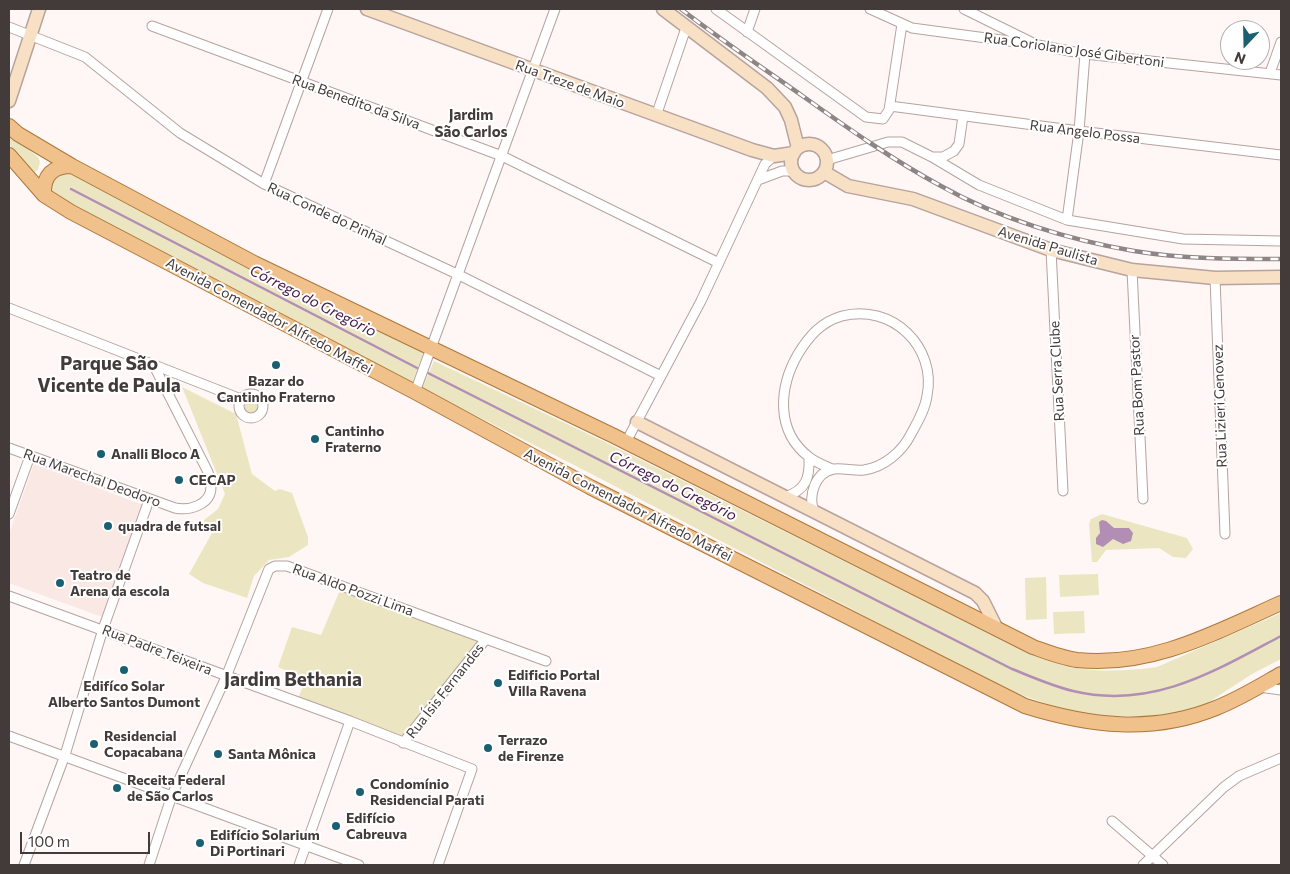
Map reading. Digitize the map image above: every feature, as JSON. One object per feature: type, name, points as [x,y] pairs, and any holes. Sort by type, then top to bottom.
[{"type":"main road","points":[[9,126],[44,150],[72,166],[254,263],[430,352],[626,442],[1033,647],[1057,656],[1077,660],[1129,660],[1172,650],[1281,603]]},
{"type":"main road","points":[[28,178],[34,178],[42,171],[44,150]]},
{"type":"main road","name":"Avenida Comendador Alfredo Maffei","points":[[9,155],[44,195],[71,212],[417,387],[590,487],[1025,706],[1066,718],[1122,726],[1153,723],[1216,708],[1281,674]]},
{"type":"main road","points":[[44,195],[46,177],[51,171],[57,167],[72,166]]},
{"type":"street","points":[[9,100],[39,9]]},
{"type":"street","points":[[264,184],[328,9]]},
{"type":"street","name":"Rua Treze de Maio","points":[[367,9],[656,116],[774,156],[796,150]]},
{"type":"street","points":[[417,387],[555,9]]},
{"type":"street","points":[[663,9],[767,88],[779,100],[791,120],[796,150],[791,165],[797,176],[808,180],[815,179],[826,166],[888,142],[911,145],[979,185],[1067,220],[1183,239],[1281,241]]},
{"type":"street","points":[[716,9],[866,117],[883,119],[890,106],[902,24]]},
{"type":"street","points":[[747,32],[755,9]]},
{"type":"street","name":"Rua Coriolano José Gibertoni","points":[[870,9],[912,28],[1038,45],[1085,54],[1281,75]]},
{"type":"street","points":[[964,9],[1038,45]]},
{"type":"street","name":"Rua Benedito da Silva","points":[[152,26],[502,156],[719,263]]},
{"type":"street","name":"Rua Conde do Pinhal","points":[[9,27],[84,57],[180,132],[264,184],[457,274],[661,376]]},
{"type":"street","points":[[656,116],[686,28]]},
{"type":"street","points":[[1270,73],[1281,42]]},
{"type":"street","points":[[1067,220],[1085,54]]},
{"type":"street","name":"Rua Angelo Possa","points":[[890,106],[1281,155]]},
{"type":"street","points":[[932,157],[943,157],[954,151],[959,144],[963,116]]},
{"type":"street","points":[[796,150],[810,144],[816,146],[821,149],[826,166]]},
{"type":"street","points":[[626,442],[691,322],[765,164],[774,156]]},
{"type":"street","name":"Avenida Paulista","points":[[826,166],[848,186],[913,199],[1051,250],[1132,270],[1215,278],[1281,277]]},
{"type":"street","points":[[758,180],[782,171],[793,171]]},
{"type":"street","name":"Rua Serra Clube","points":[[1051,250],[1063,491]]},
{"type":"street","name":"Rua Bom Pastor","points":[[1132,270],[1142,499]]},
{"type":"street","name":"Rua Lizieri Genovez","points":[[1215,278],[1225,534]]},
{"type":"street","points":[[9,308],[241,399]]},
{"type":"street","points":[[845,315],[870,315],[893,322],[915,340],[923,355],[928,383],[923,409],[905,443],[890,459],[865,470],[832,469],[809,457],[792,435],[786,422],[782,400],[785,382],[803,346],[813,332],[830,320],[845,315]]},
{"type":"street","name":"Rua Marechal Deodoro","points":[[9,448],[175,508],[185,510],[200,504],[210,493],[212,486],[208,472],[196,444],[152,364]]},
{"type":"street","points":[[637,422],[975,593],[983,601],[997,629]]},
{"type":"street","points":[[9,514],[30,456]]},
{"type":"street","points":[[785,497],[793,494],[806,483],[809,474],[809,457]]},
{"type":"street","points":[[814,512],[811,503],[814,487],[819,479],[832,469]]},
{"type":"street","points":[[24,865],[65,755],[103,629],[149,500]]},
{"type":"street","name":"Rua Aldo Pozzi Lima","points":[[149,865],[172,795],[226,677],[269,569],[275,566],[287,566],[546,661]]},
{"type":"street","name":"Rua Padre Teixeira","points":[[9,596],[350,721],[472,769],[438,865]]},
{"type":"street","name":"Rua Ísis Fernandes","points":[[403,743],[486,639]]},
{"type":"street","points":[[1258,686],[1281,690]]},
{"type":"street","points":[[299,865],[350,721]]},
{"type":"street","points":[[9,736],[65,755],[359,865]]},
{"type":"street","points":[[1143,865],[1224,787],[1239,776],[1281,758]]},
{"type":"street","points":[[1112,821],[1164,865]]},
{"type":"shaded area","points":[[9,134],[38,157],[40,162],[38,170],[31,174],[22,167],[12,152]]},
{"type":"shaded area","points":[[66,170],[423,353],[412,383],[50,194],[49,181]]},
{"type":"shaded area","points":[[434,361],[607,443],[1002,640],[1055,663],[1074,668],[1098,670],[1157,667],[1281,613],[1281,659],[1252,674],[1206,704],[1174,713],[1147,716],[1097,716],[1067,711],[1008,690],[576,466],[425,390],[422,388]]},
{"type":"shaded area","points":[[182,387],[236,414],[252,474],[275,491],[280,489],[292,493],[308,537],[308,545],[289,557],[269,560],[254,576],[247,598],[203,583],[189,574],[212,533],[204,528],[204,520],[218,509],[225,494]]},
{"type":"shaded area","points":[[247,396],[255,396],[261,402],[261,410],[255,416],[247,416],[241,410],[241,402]]},
{"type":"shaded area","points":[[34,464],[143,505],[102,617],[9,583],[9,534]]},
{"type":"shaded area","points":[[1102,514],[1187,538],[1193,549],[1186,558],[1173,557],[1159,548],[1106,550],[1097,562],[1092,562],[1089,524],[1091,519]]},
{"type":"shaded area","points":[[1102,520],[1114,528],[1129,528],[1133,533],[1131,541],[1123,544],[1113,539],[1103,547],[1096,544],[1096,538],[1100,533],[1099,522]]},
{"type":"shaded area","points":[[1098,574],[1099,595],[1060,597],[1059,575]]},
{"type":"shaded area","points":[[1046,577],[1047,619],[1026,620],[1025,578]]},
{"type":"shaded area","points":[[340,590],[480,640],[402,739],[298,698],[306,680],[278,667],[292,627],[321,635]]},
{"type":"shaded area","points":[[1084,611],[1085,633],[1054,634],[1053,612]]},
{"type":"waterway","name":"Córrego do Gregório","points":[[71,189],[421,370]]},
{"type":"waterway","name":"Córrego do Gregório","points":[[426,372],[1012,669],[1057,687],[1102,696],[1130,695],[1156,691],[1182,684],[1207,674],[1281,636]]},
{"type":"railway","points":[[681,9],[871,144],[923,176],[963,198],[986,208],[1059,234],[1134,251],[1189,257],[1281,259]]},
{"type":"place","name":"Bazar do Cantinho Fraterno","points":[[276,365]]},
{"type":"place","name":"Cantinho Fraterno","points":[[315,439]]},
{"type":"place","name":"Analli Bloco A","points":[[101,454]]},
{"type":"place","name":"CECAP","points":[[179,480]]},
{"type":"place","name":"quadra de futsal","points":[[108,526]]},
{"type":"place","name":"Teatro de Arena da escola","points":[[60,583]]},
{"type":"place","name":"Edifíco Solar Alberto Santos Dumont","points":[[124,670]]},
{"type":"place","name":"Edificio Portal Villa Ravena","points":[[498,683]]},
{"type":"place","name":"Residencial Copacabana","points":[[94,744]]},
{"type":"place","name":"Terrazo de Firenze","points":[[488,748]]},
{"type":"place","name":"Santa Mônica","points":[[218,754]]},
{"type":"place","name":"Receita Federal de São Carlos","points":[[117,788]]},
{"type":"place","name":"Condomínio Residencial Parati","points":[[360,792]]},
{"type":"place","name":"Edifício Cabreuva","points":[[336,826]]},
{"type":"place","name":"Edifício Solarium Di Portinari","points":[[200,843]]},
{"type":"district","name":"Jardim São Carlos","points":[[471,124]]},
{"type":"district","name":"Parque São Vicente de Paula","points":[[109,375]]},
{"type":"district","name":"Jardim Bethania","points":[[293,680]]}]
